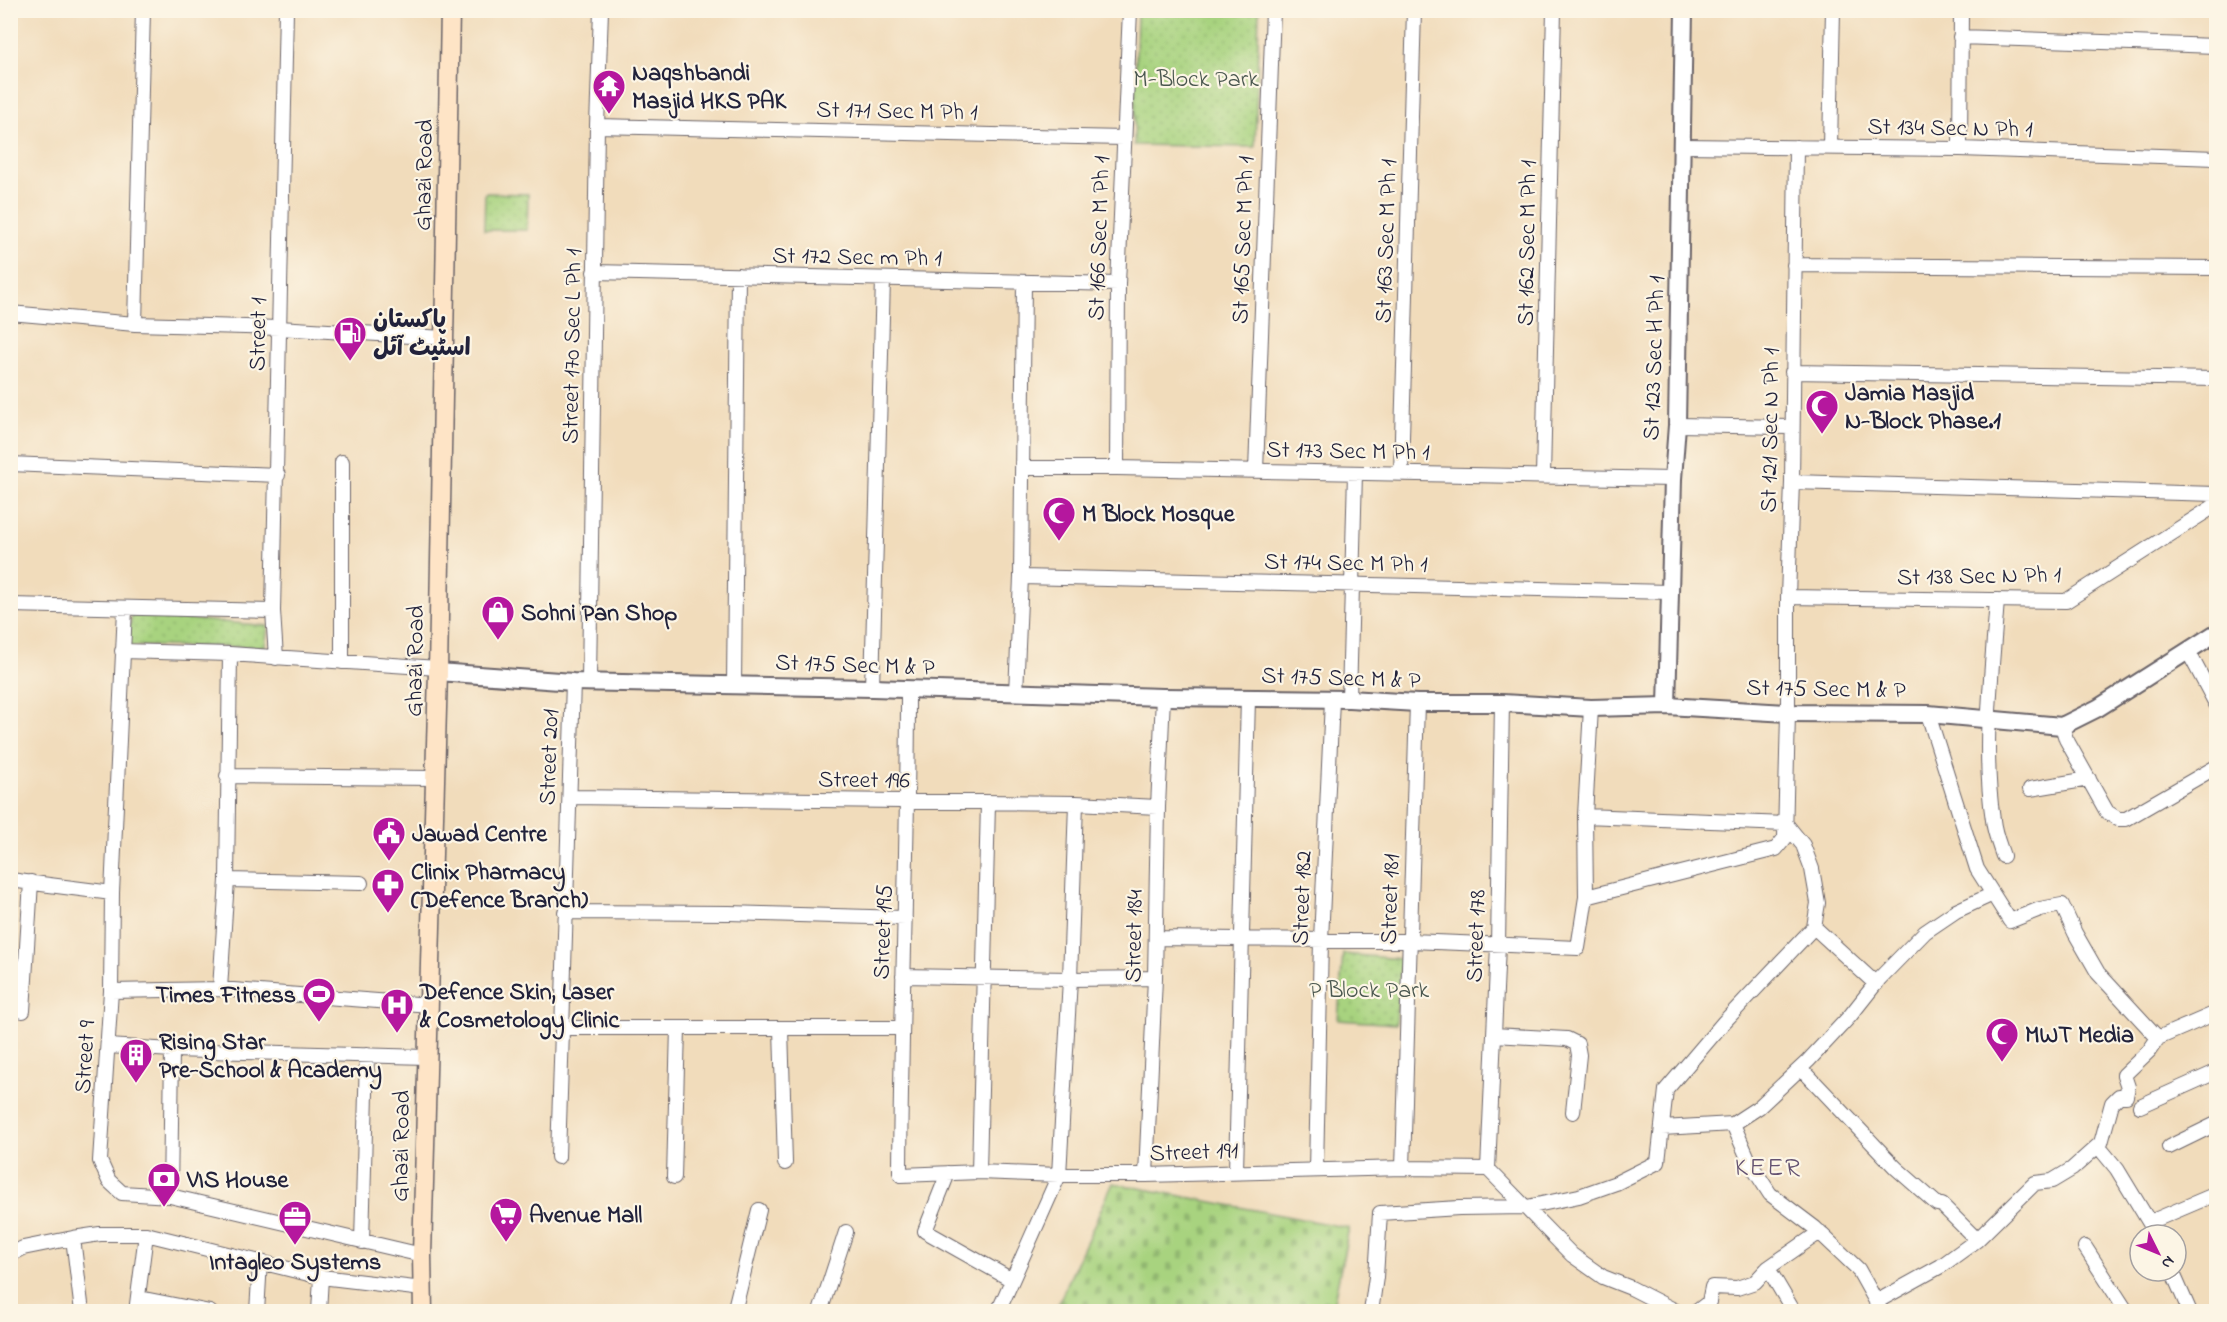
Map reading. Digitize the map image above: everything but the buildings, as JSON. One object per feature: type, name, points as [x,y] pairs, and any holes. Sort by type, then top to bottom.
[{"type":"main road","name":"Ghazi Road","points":[[423,1311],[426,1057],[430,1005],[438,670],[450,10]]},
{"type":"street","points":[[135,324],[143,10]]},
{"type":"street","name":"Street 1","points":[[276,658],[273,611],[278,475],[286,10]]},
{"type":"street","name":"Street 170 Sec L Ph 1","points":[[581,682],[601,10]]},
{"type":"street","name":"St 166 Sec M Ph 1","points":[[1117,468],[1118,284],[1130,10]]},
{"type":"street","name":"St 165 Sec M Ph 1","points":[[1256,471],[1273,10]]},
{"type":"street","name":"St 163 Sec M Ph 1","points":[[1401,473],[1414,10]]},
{"type":"street","name":"St 162 Sec M Ph 1","points":[[1543,476],[1554,10]]},
{"type":"street","name":"St 123 Sec H Ph 1","points":[[1667,706],[1673,479],[1677,424],[1684,10]]},
{"type":"street","points":[[1830,147],[1833,10]]},
{"type":"street","points":[[1960,148],[1961,10]]},
{"type":"street","points":[[1960,37],[2217,46]]},
{"type":"street","name":"St 171 Sec M Ph 1","points":[[597,126],[1124,138]]},
{"type":"street","name":"St 134 Sec N Ph 1","points":[[1682,146],[1960,148],[2217,158]]},
{"type":"street","name":"St 121 Sec N Ph 1","points":[[1786,824],[1796,147]]},
{"type":"street","points":[[1794,265],[2217,268]]},
{"type":"street","name":"St 172 Sec m Ph 1","points":[[594,272],[1118,284]]},
{"type":"street","points":[[734,685],[738,275]]},
{"type":"street","points":[[872,688],[883,279]]},
{"type":"street","points":[[1016,693],[1021,577],[1024,282]]},
{"type":"street","points":[[10,313],[135,324],[279,328],[444,338]]},
{"type":"street","points":[[1792,372],[2217,379]]},
{"type":"street","points":[[1677,424],[1792,427]]},
{"type":"street","points":[[342,462],[342,662]]},
{"type":"street","points":[[10,464],[278,475]]},
{"type":"street","name":"St 173 Sec M Ph 1","points":[[1022,468],[1673,479]]},
{"type":"street","name":"Street 182","points":[[1316,1170],[1321,940],[1351,584],[1355,473]]},
{"type":"street","points":[[1792,482],[2217,494]]},
{"type":"street","name":"St 138 Sec N Ph 1","points":[[1788,597],[2066,601],[2217,505]]},
{"type":"street","name":"St 174 Sec M Ph 1","points":[[1021,577],[1670,592]]},
{"type":"street","points":[[1997,600],[1989,719],[1989,784],[1993,823],[2003,856]]},
{"type":"street","points":[[10,605],[273,611]]},
{"type":"street","name":"Street 9","points":[[125,609],[112,893],[111,991],[100,1161],[109,1181],[122,1192],[170,1196],[422,1255]]},
{"type":"street","points":[[2217,633],[2098,708],[2062,726],[2066,739],[2107,812],[2118,819],[2126,819],[2217,767]]},
{"type":"street","points":[[122,651],[230,654],[438,670]]},
{"type":"street","points":[[2188,651],[2217,704]]},
{"type":"street","points":[[219,989],[227,880],[230,654]]},
{"type":"street","name":"St 175 Sec M & P","points":[[438,670],[581,682],[1163,697],[1340,699],[1590,708],[1667,706],[1788,713],[1928,714],[2062,726]]},
{"type":"street","name":"Street 201","points":[[558,1157],[570,797],[581,682]]},
{"type":"street","name":"Street 195","points":[[901,1174],[901,1028],[908,802],[908,690]]},
{"type":"street","name":"Street 184","points":[[1146,1175],[1155,978],[1158,807],[1163,697]]},
{"type":"street","points":[[1236,1171],[1248,698]]},
{"type":"street","name":"Street 181","points":[[1403,1168],[1417,703]]},
{"type":"street","name":"Street 178","points":[[1488,1169],[1498,945],[1502,704]]},
{"type":"street","points":[[1156,938],[1411,941],[1578,948],[1586,897],[1590,708]]},
{"type":"street","points":[[1928,714],[1977,868],[2010,921],[2040,909],[2062,905],[2098,973],[2158,1038]]},
{"type":"street","points":[[227,776],[435,778]]},
{"type":"street","points":[[2030,789],[2089,779]]},
{"type":"street","name":"Street 196","points":[[570,797],[1076,803],[1158,807]]},
{"type":"street","points":[[979,1172],[988,803]]},
{"type":"street","points":[[998,1311],[1059,1175],[1070,980],[1076,803]]},
{"type":"street","points":[[1371,1311],[1376,1277],[1380,1213],[1459,1208],[1527,1208],[1588,1193],[1616,1183],[1658,1162],[1666,1090],[1724,1022],[1814,927],[1818,903],[1812,869],[1803,844],[1786,824],[1586,816]]},
{"type":"street","points":[[1586,897],[1776,849],[1785,838],[1786,824]]},
{"type":"street","points":[[10,880],[112,893]]},
{"type":"street","points":[[227,880],[360,883]]},
{"type":"street","points":[[23,1011],[31,882]]},
{"type":"street","points":[[1662,1128],[1733,1124],[1759,1107],[1801,1068],[1850,1017],[1876,984],[1925,932],[1956,911],[1994,894]]},
{"type":"street","points":[[565,912],[904,918]]},
{"type":"street","points":[[1814,927],[1876,984]]},
{"type":"street","points":[[903,976],[1070,980],[1155,978]]},
{"type":"street","points":[[111,991],[219,989],[430,1005]]},
{"type":"street","points":[[1733,1124],[1750,1163],[1770,1194],[1820,1232],[1858,1269],[1879,1307],[1977,1240],[2035,1184],[2052,1181],[2072,1169],[2100,1143],[2112,1103],[2119,1096],[2126,1096],[2128,1087],[2124,1075],[2149,1051],[2158,1038],[2217,1013]]},
{"type":"street","points":[[562,1028],[901,1028]]},
{"type":"street","points":[[674,1177],[678,1028]]},
{"type":"street","points":[[782,1028],[785,1162]]},
{"type":"street","points":[[1494,1035],[1567,1039],[1577,1044],[1579,1054],[1573,1112]]},
{"type":"street","points":[[108,1046],[426,1057]]},
{"type":"street","points":[[170,1196],[172,1050]]},
{"type":"street","points":[[362,1242],[368,1055]]},
{"type":"street","points":[[1801,1068],[1896,1168],[1937,1204],[1942,1205],[1977,1240]]},
{"type":"street","points":[[2140,1106],[2217,1072]]},
{"type":"street","points":[[2169,1147],[2217,1124]]},
{"type":"street","points":[[2098,1146],[2117,1169],[2150,1222],[2217,1194]]},
{"type":"street","name":"Street 191","points":[[901,1174],[979,1172],[1146,1175],[1403,1168],[1488,1169]]},
{"type":"street","points":[[1488,1169],[1572,1255],[1604,1277],[1678,1311]]},
{"type":"street","points":[[948,1173],[925,1231],[1012,1281]]},
{"type":"street","points":[[734,1311],[759,1210]]},
{"type":"street","points":[[820,1311],[846,1232]]},
{"type":"street","points":[[1696,1311],[1709,1302],[1712,1287],[1737,1288],[1755,1282],[1768,1268],[1820,1232]]},
{"type":"street","points":[[10,1255],[23,1248],[73,1238],[100,1234],[146,1234],[321,1277],[423,1289]]},
{"type":"street","points":[[146,1234],[138,1304],[210,1311]]},
{"type":"street","points":[[73,1238],[82,1311]]},
{"type":"street","points":[[2085,1247],[2127,1311]]},
{"type":"street","points":[[257,1311],[260,1262]]},
{"type":"street","points":[[1768,1268],[1794,1311]]},
{"type":"street","points":[[319,1311],[321,1277]]},
{"type":"street","points":[[2177,1283],[2190,1311]]},
{"type":"green space","name":"M-Block Park","points":[[1137,11],[1259,11],[1255,147],[1134,145]]},
{"type":"green space","points":[[485,193],[528,194],[527,230],[484,230]]},
{"type":"green space","points":[[132,614],[268,626],[265,647],[126,646]]},
{"type":"green space","name":"P Block Park","points":[[1343,954],[1401,959],[1396,1024],[1338,1020]]},
{"type":"green space","points":[[1113,1183],[1349,1228],[1332,1311],[1055,1311]]},
{"type":"place","name":"Naqshbandi Masjid HKS PAK","points":[[609,115]]},
{"type":"place","name":"پاکستان اسٹیٹ آئل","points":[[350,362]]},
{"type":"place","name":"Jamia Masjid N-Block Phase.1","points":[[1822,435]]},
{"type":"place","name":"M Block Mosque","points":[[1059,542]]},
{"type":"place","name":"Sohni Pan Shop","points":[[498,641]]},
{"type":"place","name":"Jawad Centre","points":[[389,862]]},
{"type":"place","name":"Clinix Pharmacy (Defence Branch)","points":[[388,914]]},
{"type":"place","name":"Times Fitness","points":[[319,1023]]},
{"type":"place","name":"Defence Skin, Laser & Cosmetology Clinic","points":[[397,1034]]},
{"type":"place","name":"MWT Media","points":[[2002,1063]]},
{"type":"place","name":"Rising Star Pre-School & Academy","points":[[136,1084]]},
{"type":"place","name":"VIS House","points":[[164,1208]]},
{"type":"place","name":"Avenue Mall","points":[[506,1243]]},
{"type":"place","name":"Intagleo Systems","points":[[295,1246]]},
{"type":"district","name":"KEER","points":[[1768,1166]]}]
